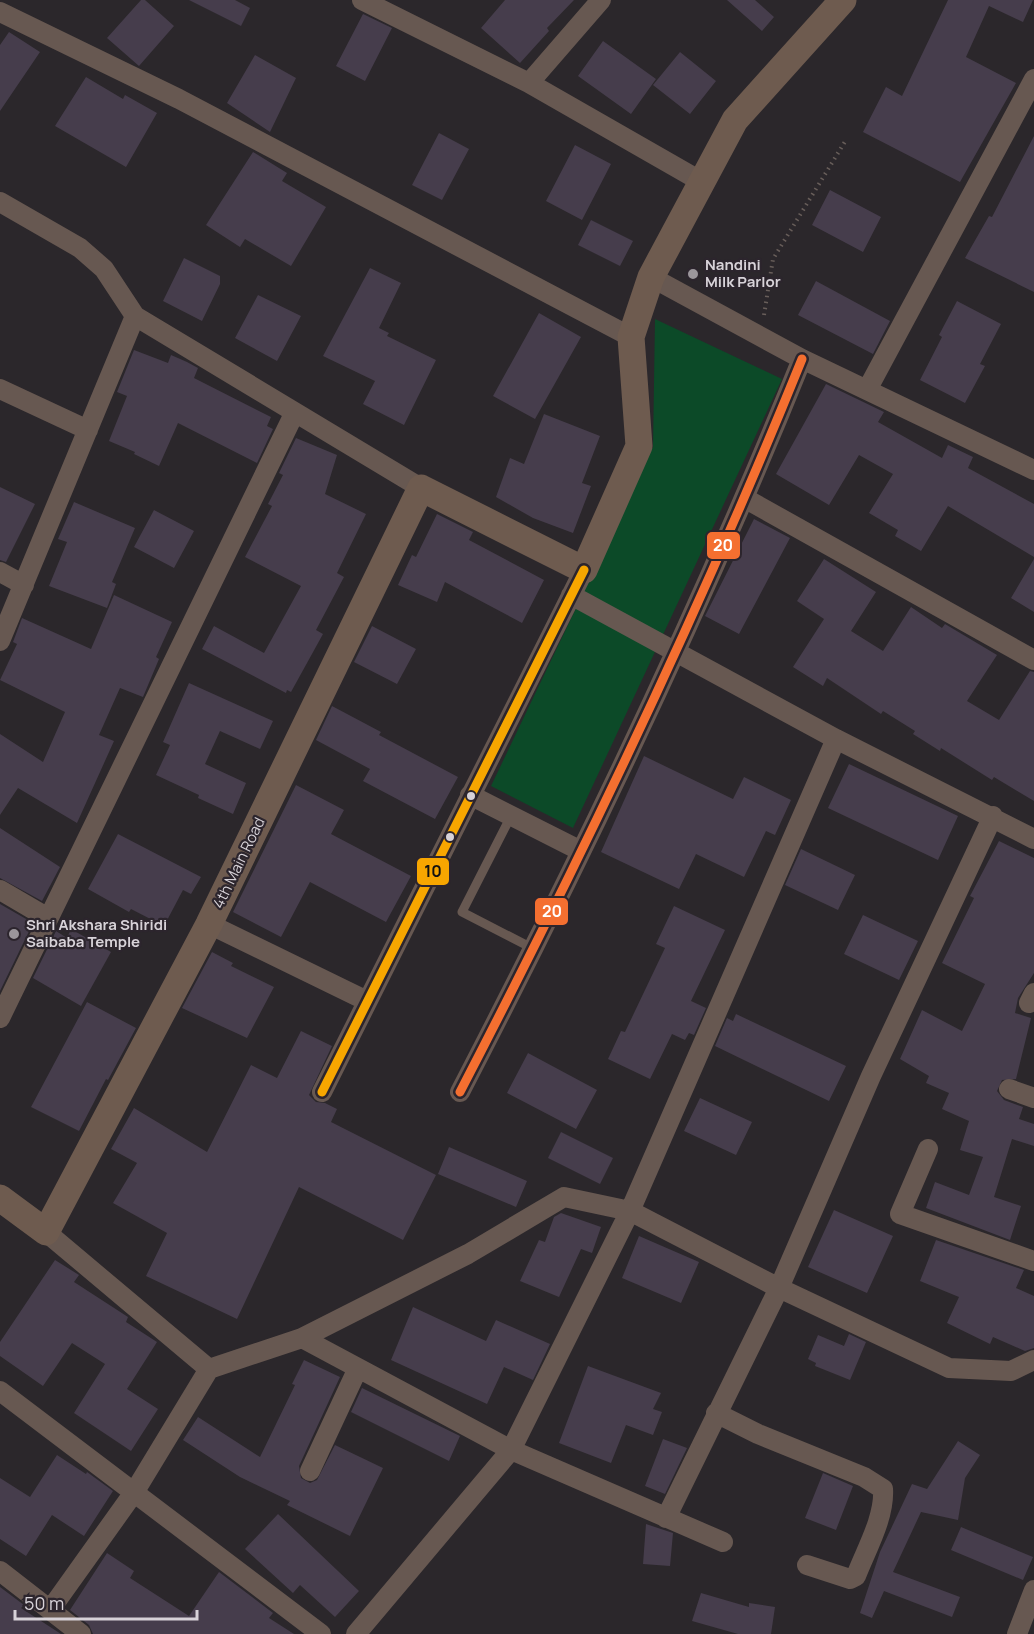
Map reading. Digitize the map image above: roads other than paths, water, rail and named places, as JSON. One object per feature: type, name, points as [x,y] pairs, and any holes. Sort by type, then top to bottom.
[{"type":"street","points":[[362,0],[392,6],[702,182]]},
{"type":"street","points":[[529,84],[601,0]]},
{"type":"street","points":[[322,1092],[584,570],[639,446],[632,337],[651,277],[735,120],[843,0]]},
{"type":"street","points":[[0,12],[179,99],[632,337]]},
{"type":"street","points":[[867,390],[1034,79]]},
{"type":"street","points":[[0,202],[80,248],[104,269],[135,316],[294,414],[421,488],[584,570]]},
{"type":"street","points":[[651,277],[802,359],[1034,470]]},
{"type":"street","points":[[0,641],[135,316]]},
{"type":"street","points":[[460,1092],[581,851],[746,499],[802,359]]},
{"type":"street","points":[[0,389],[88,430]]},
{"type":"street","points":[[0,1018],[294,414]]},
{"type":"street","name":"4th Main Road","points":[[46,1232],[209,924],[421,488]]},
{"type":"street","points":[[746,499],[1034,660]]},
{"type":"street","points":[[0,572],[24,585]]},
{"type":"street","points":[[571,595],[675,649],[836,739],[1034,838]]},
{"type":"street","points":[[356,1634],[511,1450],[630,1211],[836,739]]},
{"type":"street","points":[[470,795],[581,851]]},
{"type":"street","points":[[666,1518],[779,1288],[871,1076],[993,816]]},
{"type":"street","points":[[0,890],[48,918]]},
{"type":"street","points":[[209,924],[367,1001]]},
{"type":"street","points":[[1009,1089],[1034,1098]]},
{"type":"street","points":[[928,1149],[900,1214],[1034,1261]]},
{"type":"street","points":[[50,1610],[135,1491],[209,1369],[302,1338],[468,1254],[564,1197],[630,1211],[779,1288],[950,1368],[1011,1371],[1034,1360]]},
{"type":"street","points":[[0,1198],[46,1232],[209,1369]]},
{"type":"street","points":[[302,1338],[511,1450],[723,1542]]},
{"type":"street","points":[[310,1471],[358,1368]]},
{"type":"street","points":[[0,1391],[321,1634]]},
{"type":"street","points":[[716,1413],[758,1434],[864,1477],[883,1489],[884,1499],[872,1538],[856,1576],[850,1579],[807,1565]]},
{"type":"street","points":[[0,1571],[81,1634]]},
{"type":"street","points":[[1017,1634],[1034,1590]]},
{"type":"lane","points":[[511,816],[462,912],[532,948]]},
{"type":"place","name":"Nandini Milk Parlor","points":[[693,274]]},
{"type":"place","name":"Shri Akshara Shiridi Saibaba Temple","points":[[14,934]]}]
